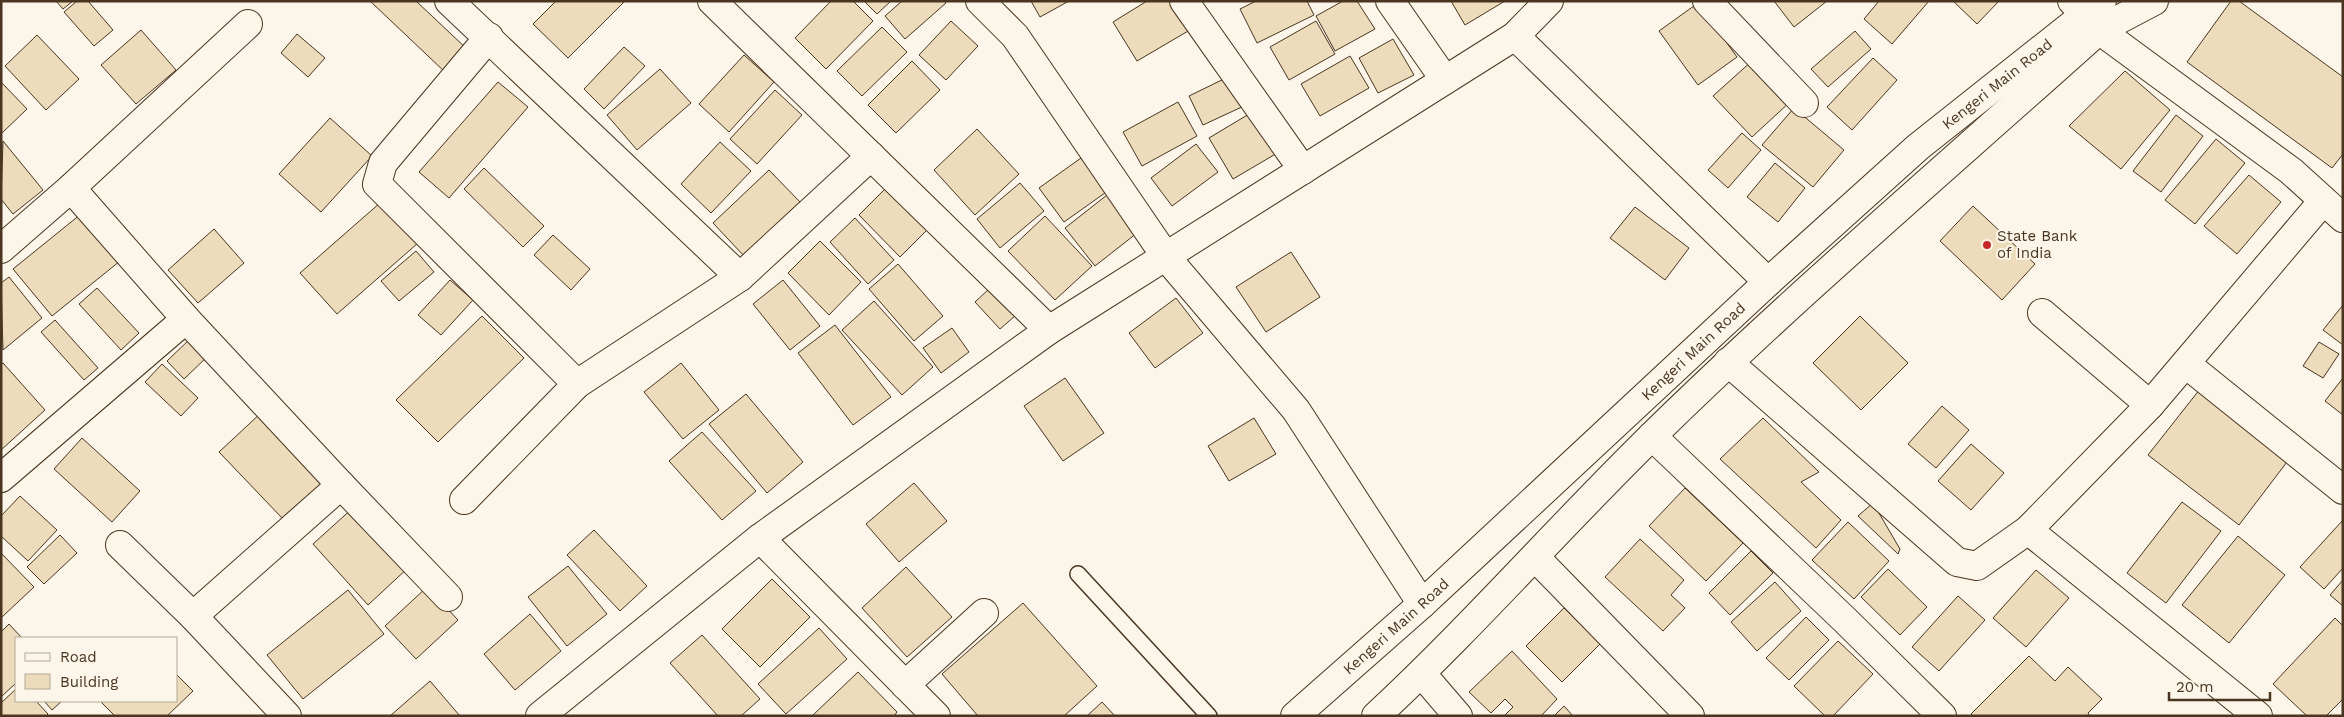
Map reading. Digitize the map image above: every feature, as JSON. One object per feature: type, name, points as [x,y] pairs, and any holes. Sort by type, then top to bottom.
[{"type":"street","points":[[449,1],[740,277]]},
{"type":"street","points":[[712,1],[1049,330]]},
{"type":"street","points":[[980,1],[1015,36],[1166,257],[1296,410],[1422,604]]},
{"type":"street","points":[[1184,1],[1303,170]]},
{"type":"street","points":[[1390,1],[1445,80]]},
{"type":"street","points":[[540,716],[760,538],[1049,330],[1515,36],[1549,1]]},
{"type":"street","points":[[1707,1],[1804,103]]},
{"type":"street","name":"Kengeri Main Road","points":[[1296,716],[1422,604],[1768,282],[1918,147],[2089,12],[2154,1]]},
{"type":"street","points":[[1728,362],[1957,562],[1976,566],[2028,530],[2150,405],[2186,364],[2333,210],[2292,171],[2089,12]]},
{"type":"street","name":"Kengeri Main Road","points":[[1376,716],[1422,674],[1652,436],[2089,12]]},
{"type":"street","points":[[1,249],[71,188],[248,24]]},
{"type":"street","points":[[1515,36],[1768,282]]},
{"type":"street","points":[[489,37],[383,163],[377,184],[577,384]]},
{"type":"street","points":[[464,500],[577,384],[740,277],[870,156]]},
{"type":"street","points":[[71,188],[186,319],[448,596]]},
{"type":"street","points":[[2042,313],[2150,405]]},
{"type":"street","points":[[1,478],[186,319]]},
{"type":"street","points":[[2186,364],[2343,490]]},
{"type":"street","points":[[1652,436],[1845,620],[1942,716]]},
{"type":"street","points":[[193,616],[341,485]]},
{"type":"street","points":[[2028,530],[2258,716]]},
{"type":"street","points":[[760,538],[936,716]]},
{"type":"street","points":[[120,545],[193,616],[287,716]]},
{"type":"street","points":[[1535,557],[1690,716]]},
{"type":"street","points":[[905,685],[984,613]]},
{"type":"street","points":[[1422,674],[1458,716]]},
{"type":"lane","points":[[1078,574],[1209,716]]},
{"type":"building","points":[[56,1],[73,1],[63,9]]},
{"type":"building","points":[[77,1],[88,1],[113,30],[94,46],[64,12]]},
{"type":"building","points":[[370,1],[416,1],[468,50],[446,73]]},
{"type":"building","points":[[556,1],[625,1],[568,58],[533,24]]},
{"type":"building","points":[[831,1],[853,1],[873,21],[826,69],[795,38]]},
{"type":"building","points":[[864,1],[891,1],[877,14]]},
{"type":"building","points":[[902,1],[944,1],[946,3],[905,39],[885,16]]},
{"type":"building","points":[[1031,1],[1069,1],[1040,17]]},
{"type":"building","points":[[1147,1],[1179,1],[1195,27],[1137,61],[1113,22]]},
{"type":"building","points":[[1256,1],[1307,1],[1314,15],[1257,43],[1240,9]]},
{"type":"building","points":[[1343,1],[1357,1],[1375,29],[1335,51],[1316,16]]},
{"type":"building","points":[[1451,1],[1505,1],[1465,25]]},
{"type":"building","points":[[1774,1],[1827,1],[1794,27]]},
{"type":"building","points":[[1879,1],[1929,1],[1892,44],[1864,19]]},
{"type":"building","points":[[1953,1],[1999,1],[1977,24]]},
{"type":"building","points":[[2231,1],[2239,1],[2343,77],[2343,154],[2332,168],[2187,62]]},
{"type":"building","points":[[1698,3],[1737,57],[1698,85],[1659,31]]},
{"type":"building","points":[[951,21],[978,46],[946,80],[919,55]]},
{"type":"building","points":[[1316,21],[1335,54],[1289,80],[1270,47]]},
{"type":"building","points":[[882,27],[907,52],[862,96],[837,71]]},
{"type":"building","points":[[141,30],[176,70],[136,104],[101,65]]},
{"type":"building","points":[[1855,31],[1871,49],[1828,87],[1811,69]]},
{"type":"building","points":[[297,34],[325,58],[308,77],[281,53]]},
{"type":"building","points":[[37,35],[79,79],[46,110],[5,66]]},
{"type":"building","points":[[1393,39],[1414,75],[1378,93],[1359,58]]},
{"type":"building","points":[[624,47],[645,66],[604,109],[584,89]]},
{"type":"building","points":[[744,55],[774,82],[729,132],[699,104]]},
{"type":"building","points":[[1350,56],[1369,88],[1320,116],[1301,84]]},
{"type":"building","points":[[1873,58],[1897,80],[1852,130],[1827,107]]},
{"type":"building","points":[[1753,60],[1791,101],[1752,137],[1713,96]]},
{"type":"building","points":[[912,61],[940,90],[896,133],[868,105]]},
{"type":"building","points":[[660,69],[691,103],[637,150],[607,115]]},
{"type":"building","points":[[2125,71],[2170,110],[2121,169],[2069,126]]},
{"type":"building","points":[[1232,75],[1246,105],[1203,125],[1189,96]]},
{"type":"building","points":[[1,82],[27,109],[1,134]]},
{"type":"building","points":[[498,82],[528,107],[449,198],[419,172]]},
{"type":"building","points":[[775,90],[802,115],[757,164],[730,139]]},
{"type":"building","points":[[1178,102],[1197,136],[1142,166],[1123,132]]},
{"type":"building","points":[[1794,108],[1844,150],[1813,187],[1762,145]]},
{"type":"building","points":[[1254,111],[1279,152],[1233,179],[1209,138]]},
{"type":"building","points":[[2176,115],[2203,136],[2161,192],[2133,171]]},
{"type":"building","points":[[330,118],[372,156],[321,212],[279,174]]},
{"type":"building","points":[[977,129],[1019,174],[975,215],[934,170]]},
{"type":"building","points":[[1742,133],[1761,150],[1728,188],[1708,170]]},
{"type":"building","points":[[2216,139],[2245,163],[2195,224],[2165,200]]},
{"type":"building","points":[[3,141],[43,190],[13,214],[1,199]]},
{"type":"building","points":[[720,142],[751,171],[711,213],[681,184]]},
{"type":"building","points":[[1196,144],[1218,172],[1172,206],[1151,178]]},
{"type":"building","points":[[1088,153],[1112,188],[1064,222],[1039,188]]},
{"type":"building","points":[[1775,163],[1805,188],[1778,222],[1747,197]]},
{"type":"building","points":[[484,168],[544,226],[523,247],[464,189]]},
{"type":"building","points":[[769,170],[800,202],[744,256],[713,223]]},
{"type":"building","points":[[2249,175],[2281,202],[2237,254],[2204,226]]},
{"type":"building","points":[[1020,183],[1044,211],[1000,248],[977,219]]},
{"type":"building","points":[[886,188],[928,229],[900,257],[859,215]]},
{"type":"building","points":[[1107,195],[1137,233],[1095,266],[1065,228]]},
{"type":"building","points":[[381,202],[418,243],[337,314],[300,273]]},
{"type":"building","points":[[1973,206],[2035,264],[2002,300],[1940,241]]},
{"type":"building","points":[[1635,207],[1689,248],[1665,280],[1610,238]]},
{"type":"building","points":[[81,214],[120,261],[52,316],[13,269]]},
{"type":"building","points":[[1045,216],[1092,266],[1055,300],[1008,251]]},
{"type":"building","points":[[855,218],[894,260],[868,284],[830,242]]},
{"type":"building","points":[[214,229],[244,263],[198,303],[168,270]]},
{"type":"building","points":[[553,235],[590,269],[571,290],[534,255]]},
{"type":"building","points":[[820,241],[861,282],[829,315],[788,273]]},
{"type":"building","points":[[416,251],[434,272],[399,301],[381,281]]},
{"type":"building","points":[[1291,252],[1320,297],[1266,332],[1236,287]]},
{"type":"building","points":[[898,264],[943,316],[914,341],[869,289]]},
{"type":"building","points":[[9,277],[42,318],[3,350],[1,283]]},
{"type":"building","points":[[450,280],[473,300],[441,335],[418,315]]},
{"type":"building","points":[[783,280],[820,326],[790,350],[753,304]]},
{"type":"building","points":[[97,288],[139,333],[121,350],[79,304]]},
{"type":"building","points":[[990,288],[1016,315],[1000,329],[975,302]]},
{"type":"building","points":[[1176,298],[1203,333],[1155,368],[1129,333]]},
{"type":"building","points":[[874,301],[933,367],[902,395],[842,330]]},
{"type":"building","points":[[2343,305],[2343,345],[2323,330]]},
{"type":"building","points":[[482,316],[524,358],[438,442],[396,400]]},
{"type":"building","points":[[1860,316],[1908,363],[1861,410],[1813,363]]},
{"type":"building","points":[[55,320],[98,368],[84,380],[41,332]]},
{"type":"building","points":[[835,325],[891,397],[853,425],[798,353]]},
{"type":"building","points":[[952,328],[969,352],[941,373],[923,348]]},
{"type":"building","points":[[192,337],[209,355],[184,379],[167,361]]},
{"type":"building","points":[[2319,342],[2339,354],[2323,378],[2303,366]]},
{"type":"building","points":[[3,363],[45,410],[1,450],[1,365]]},
{"type":"building","points":[[681,363],[719,410],[683,439],[644,392]]},
{"type":"building","points":[[162,364],[198,398],[181,416],[145,382]]},
{"type":"building","points":[[1065,378],[1104,433],[1063,461],[1024,406]]},
{"type":"building","points":[[2343,378],[2343,415],[2325,401]]},
{"type":"building","points":[[2200,389],[2290,458],[2239,525],[2148,455]]},
{"type":"building","points":[[746,394],[803,462],[767,493],[709,424]]},
{"type":"building","points":[[1942,406],[1969,430],[1936,468],[1908,444]]},
{"type":"building","points":[[262,412],[325,480],[283,519],[219,452]]},
{"type":"building","points":[[1254,418],[1276,454],[1229,481],[1208,446]]},
{"type":"building","points":[[1763,418],[1819,472],[1801,482],[1841,520],[1816,548],[1720,459]]},
{"type":"building","points":[[702,432],[756,491],[722,520],[669,461]]},
{"type":"building","points":[[82,438],[140,491],[112,522],[54,469]]},
{"type":"building","points":[[1971,444],[2004,473],[1971,510],[1938,481]]},
{"type":"building","points":[[914,483],[947,521],[899,562],[866,524]]},
{"type":"building","points":[[1685,488],[1743,543],[1706,581],[1649,526]]},
{"type":"building","points":[[20,496],[57,530],[28,561],[1,536],[1,516]]},
{"type":"building","points":[[2182,502],[2221,531],[2166,603],[2127,573]]},
{"type":"building","points":[[1873,503],[1900,549],[1898,554],[1858,516]]},
{"type":"building","points":[[355,506],[410,566],[368,605],[313,544]]},
{"type":"building","points":[[2343,520],[2343,568],[2324,589],[2300,567]]},
{"type":"building","points":[[1848,522],[1889,561],[1854,599],[1812,560]]},
{"type":"building","points":[[594,530],[647,586],[620,611],[567,555]]},
{"type":"building","points":[[60,535],[77,553],[44,584],[27,567]]},
{"type":"building","points":[[2238,536],[2285,575],[2229,643],[2182,605]]},
{"type":"building","points":[[1640,539],[1684,580],[1671,595],[1685,608],[1663,631],[1605,577]]},
{"type":"building","points":[[1751,551],[1773,573],[1730,615],[1709,593]]},
{"type":"building","points":[[1,553],[34,587],[2,617],[1,617]]},
{"type":"building","points":[[568,566],[607,614],[567,646],[528,597]]},
{"type":"building","points":[[906,567],[952,617],[907,657],[862,608]]},
{"type":"building","points":[[1888,569],[1927,607],[1900,635],[1861,597]]},
{"type":"building","points":[[2036,570],[2069,598],[2026,647],[1993,618]]},
{"type":"building","points":[[772,579],[810,617],[760,667],[722,629]]},
{"type":"building","points":[[2343,580],[2343,606],[2330,595]]},
{"type":"building","points":[[1775,582],[1801,611],[1757,651],[1731,622]]},
{"type":"building","points":[[427,587],[458,620],[416,659],[385,626]]},
{"type":"building","points":[[348,590],[384,634],[303,699],[267,655]]},
{"type":"building","points":[[1958,596],[1985,620],[1939,671],[1912,647]]},
{"type":"building","points":[[1023,603],[1097,686],[1064,716],[978,716],[942,674]]},
{"type":"building","points":[[1564,608],[1600,644],[1562,682],[1526,646]]},
{"type":"building","points":[[530,614],[561,651],[515,690],[484,654]]},
{"type":"building","points":[[1806,617],[1829,640],[1789,680],[1766,658]]},
{"type":"building","points":[[2335,618],[2343,626],[2343,699],[2326,716],[2307,716],[2273,684]]},
{"type":"building","points":[[9,624],[21,637],[15,637],[15,684],[1,697],[1,632]]},
{"type":"building","points":[[819,628],[847,659],[786,714],[758,684]]},
{"type":"building","points":[[702,635],[760,699],[741,716],[718,716],[670,663]]},
{"type":"building","points":[[1838,641],[1873,674],[1833,716],[1825,716],[1794,686]]},
{"type":"building","points":[[1512,651],[1557,699],[1541,716],[1504,716],[1513,707],[1505,699],[1491,713],[1469,692]]},
{"type":"building","points":[[2029,656],[2055,681],[2068,667],[2102,699],[2088,713],[2090,716],[1973,716],[1971,714]]},
{"type":"building","points":[[858,672],[897,712],[894,716],[812,716]]},
{"type":"building","points":[[178,676],[193,691],[167,716],[115,716],[101,702],[178,702]]},
{"type":"building","points":[[430,681],[460,716],[390,716]]},
{"type":"building","points":[[15,690],[15,702],[37,702],[48,714],[46,716],[1,716],[1,703]]},
{"type":"building","points":[[45,702],[61,702],[52,710]]},
{"type":"building","points":[[1102,702],[1115,716],[1087,716]]},
{"type":"building","points":[[1564,706],[1573,716],[1554,716]]},
{"type":"place","name":"State Bank of India","points":[[1987,245]]}]
